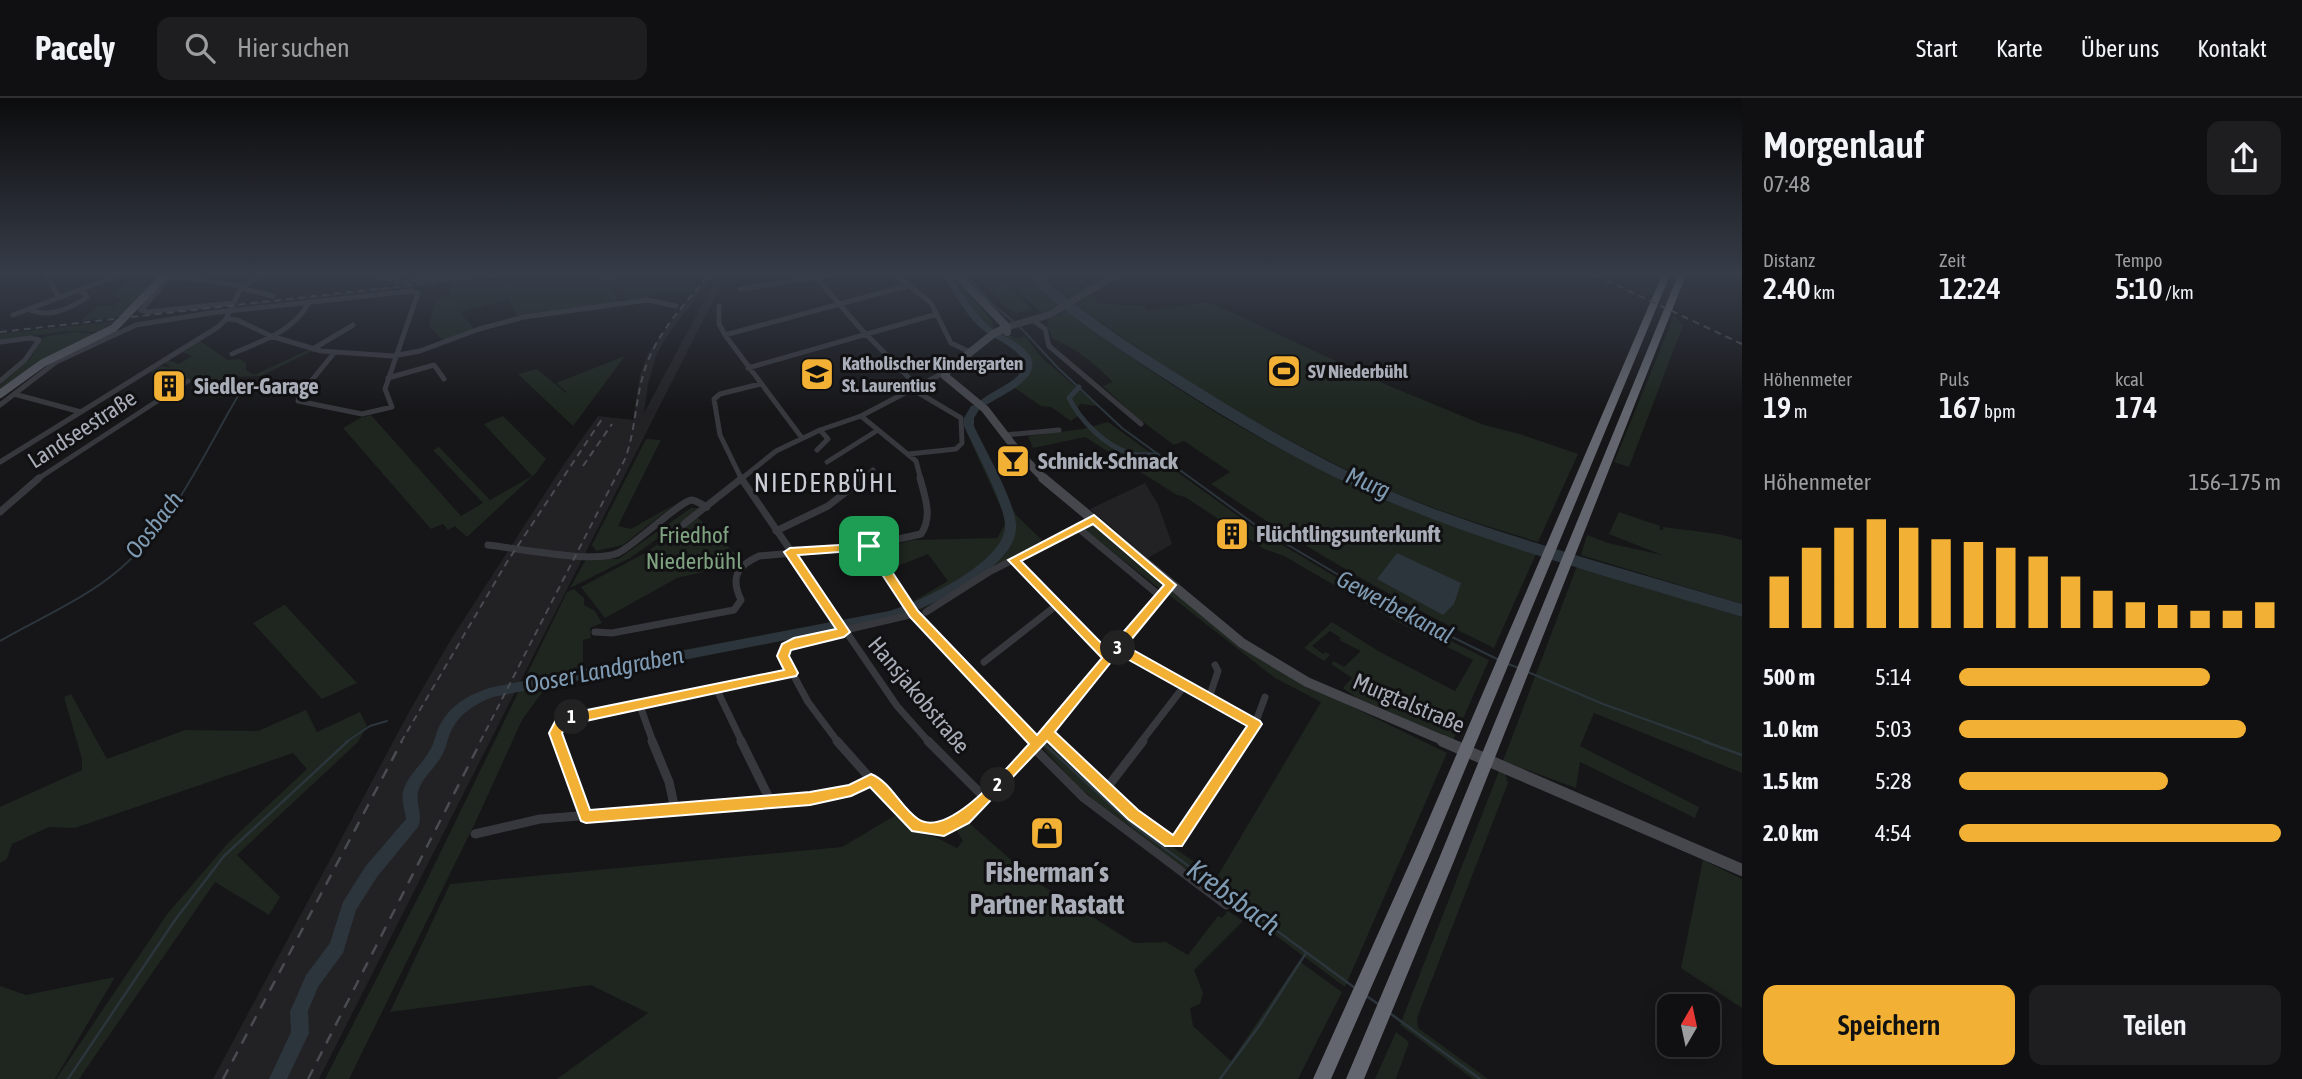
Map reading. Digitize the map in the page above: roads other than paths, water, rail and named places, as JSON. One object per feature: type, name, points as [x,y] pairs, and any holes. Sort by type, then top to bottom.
[{"type":"highway","points":[[1322,1079],[1461,761],[1647,321]]},
{"type":"highway","points":[[1355,1079],[1483,770],[1663,321]]},
{"type":"main road","points":[[0,394],[43,363],[114,328],[121,321]]},
{"type":"main road","points":[[947,371],[984,341],[1009,330],[1000,321]]},
{"type":"main road","name":"Murgtalstraße","points":[[947,371],[946,377],[985,409],[1040,475],[1242,643],[1307,682],[1742,870]]},
{"type":"street","points":[[0,405],[56,362],[125,329],[154,321]]},
{"type":"street","points":[[0,462],[218,327],[223,321]]},
{"type":"street","points":[[239,321],[271,336],[312,349],[334,353],[397,356],[510,321]]},
{"type":"street","points":[[232,354],[271,336],[295,321]]},
{"type":"street","points":[[334,353],[299,396],[298,401],[362,414],[392,407],[385,393],[409,321]]},
{"type":"street","points":[[719,321],[725,335],[748,368],[802,438]]},
{"type":"street","points":[[725,335],[778,321]]},
{"type":"street","points":[[855,321],[915,388],[961,418],[962,443],[956,449],[909,454]]},
{"type":"street","points":[[748,368],[913,321]]},
{"type":"street","points":[[939,321],[951,343],[970,352]]},
{"type":"street","points":[[1009,330],[1034,321],[1045,329],[1049,346],[1141,424]]},
{"type":"street","points":[[312,349],[353,325]]},
{"type":"street","points":[[0,342],[36,338],[39,342],[25,360],[0,381]]},
{"type":"street","points":[[388,379],[433,363],[444,379]]},
{"type":"street","points":[[684,524],[776,451],[820,430],[861,416],[947,371]]},
{"type":"street","name":"Landseestraße","points":[[0,512],[40,477],[188,381]]},
{"type":"street","name":"Hansjakobstraße","points":[[760,384],[720,394],[714,400],[720,435],[741,478],[843,631],[897,706],[940,754],[985,798]]},
{"type":"street","points":[[14,394],[81,412]]},
{"type":"street","points":[[596,632],[612,633],[734,610],[741,600],[733,579],[741,566],[759,555],[869,546],[915,536],[927,525],[928,510],[916,461],[861,416]]},
{"type":"street","points":[[817,450],[828,439],[820,430]]},
{"type":"street","points":[[827,462],[878,430]]},
{"type":"street","points":[[1005,435],[1059,430]]},
{"type":"street","points":[[776,531],[827,507],[858,485],[873,470]]},
{"type":"street","points":[[488,545],[570,555],[609,556],[625,550],[665,521],[684,502],[694,500],[707,507]]},
{"type":"street","points":[[926,612],[1013,560],[1094,519]]},
{"type":"street","points":[[1077,527],[1160,596]]},
{"type":"street","points":[[869,546],[911,610],[1040,741],[1084,798],[1226,905]]},
{"type":"street","points":[[1013,560],[1109,657]]},
{"type":"street","points":[[911,610],[843,631],[794,642],[786,647],[783,656],[827,728],[871,780],[908,821],[927,830],[937,831],[951,827],[985,798],[1040,741],[1171,585]]},
{"type":"street","points":[[984,662],[1057,605]]},
{"type":"street","points":[[1118,647],[1255,724]]},
{"type":"street","points":[[1209,698],[1218,671],[1215,665]]},
{"type":"street","points":[[586,817],[556,733],[558,724],[568,717],[791,673]]},
{"type":"street","points":[[1106,789],[1185,685]]},
{"type":"street","points":[[716,688],[771,802]]},
{"type":"street","points":[[1040,741],[1106,789],[1142,822],[1170,842],[1177,841],[1255,724],[1265,697]]},
{"type":"street","points":[[639,703],[643,720],[673,792],[675,809]]},
{"type":"street","points":[[475,834],[540,819],[771,802],[841,793],[871,780]]},
{"type":"water","name":"Murg","points":[[1079,321],[1098,321],[1270,430],[1399,495],[1509,534],[1742,604],[1742,617],[1453,527],[1360,489],[1256,435]]},
{"type":"water","points":[[1397,553],[1461,583],[1454,604],[1443,615],[1377,579]]},
{"type":"waterway","name":"Ooser Landgraben","points":[[979,321],[991,332],[1020,350],[1028,362],[1028,369],[1021,378],[984,402]]},
{"type":"waterway","name":"Gewerbekanal","points":[[1020,327],[1058,368],[1122,428],[1261,529],[1403,613],[1497,659]]},
{"type":"waterway","points":[[1079,387],[1069,398],[1086,423],[1102,438],[1129,453],[1157,455]]},
{"type":"waterway","name":"Oosbach","points":[[0,641],[92,590],[139,551],[172,510],[238,396]]},
{"type":"waterway","name":"Ooser Landgraben","points":[[278,1079],[300,1033],[299,1011],[312,981],[337,947],[349,907],[371,872],[413,822],[411,789],[436,753],[445,730],[460,709],[478,697],[493,692],[889,615],[922,604],[949,590],[977,572],[999,553],[1006,545],[1010,531],[1007,508],[969,426],[969,418],[975,408]]},
{"type":"waterway","name":"Krebsbach","points":[[914,607],[920,616]]},
{"type":"waterway","name":"Gewerbekanal","points":[[1508,664],[1519,668]]},
{"type":"waterway","name":"Gewerbekanal","points":[[1528,672],[1603,704],[1708,742]]},
{"type":"waterway","name":"Krebsbach","points":[[989,688],[1037,737]]},
{"type":"waterway","points":[[346,742],[370,726],[387,721]]},
{"type":"waterway","points":[[68,1079],[175,920],[224,856],[348,741]]},
{"type":"waterway","name":"Gewerbekanal","points":[[1703,741],[1742,755]]},
{"type":"waterway","name":"Krebsbach","points":[[1043,743],[1134,826],[1355,988]]},
{"type":"waterway","points":[[1220,1079],[1259,1026],[1306,953]]},
{"type":"waterway","name":"Krebsbach","points":[[1365,995],[1378,1004]]},
{"type":"waterway","name":"Krebsbach","points":[[1391,1014],[1480,1079]]},
{"type":"railway","points":[[0,332],[98,321]]},
{"type":"railway","points":[[480,742],[625,459],[642,380],[650,356],[671,321]]},
{"type":"railway","points":[[1693,321],[1742,344]]},
{"type":"railway","points":[[401,742],[507,562],[602,419]]},
{"type":"railway","points":[[583,466],[612,424]]},
{"type":"railway","points":[[223,1079],[402,741]]},
{"type":"railway","points":[[308,1079],[481,741]]},
{"type":"place","name":"SV Niederbühl","points":[[1284,371]]},
{"type":"place","name":"Katholischer Kindergarten St. Laurentius","points":[[817,374]]},
{"type":"place","name":"Siedler-Garage","points":[[169,386]]},
{"type":"place","name":"Schnick-Schnack","points":[[1013,461]]},
{"type":"place","name":"Flüchtlingsunterkunft","points":[[1232,534]]},
{"type":"place","name":"Fisherman´s Partner Rastatt","points":[[1047,833]]},
{"type":"district","name":"NIEDERBÜHL","points":[[826,483]]},
{"type":"park label","name":"Friedhof Niederbühl","points":[[694,548]]}]
